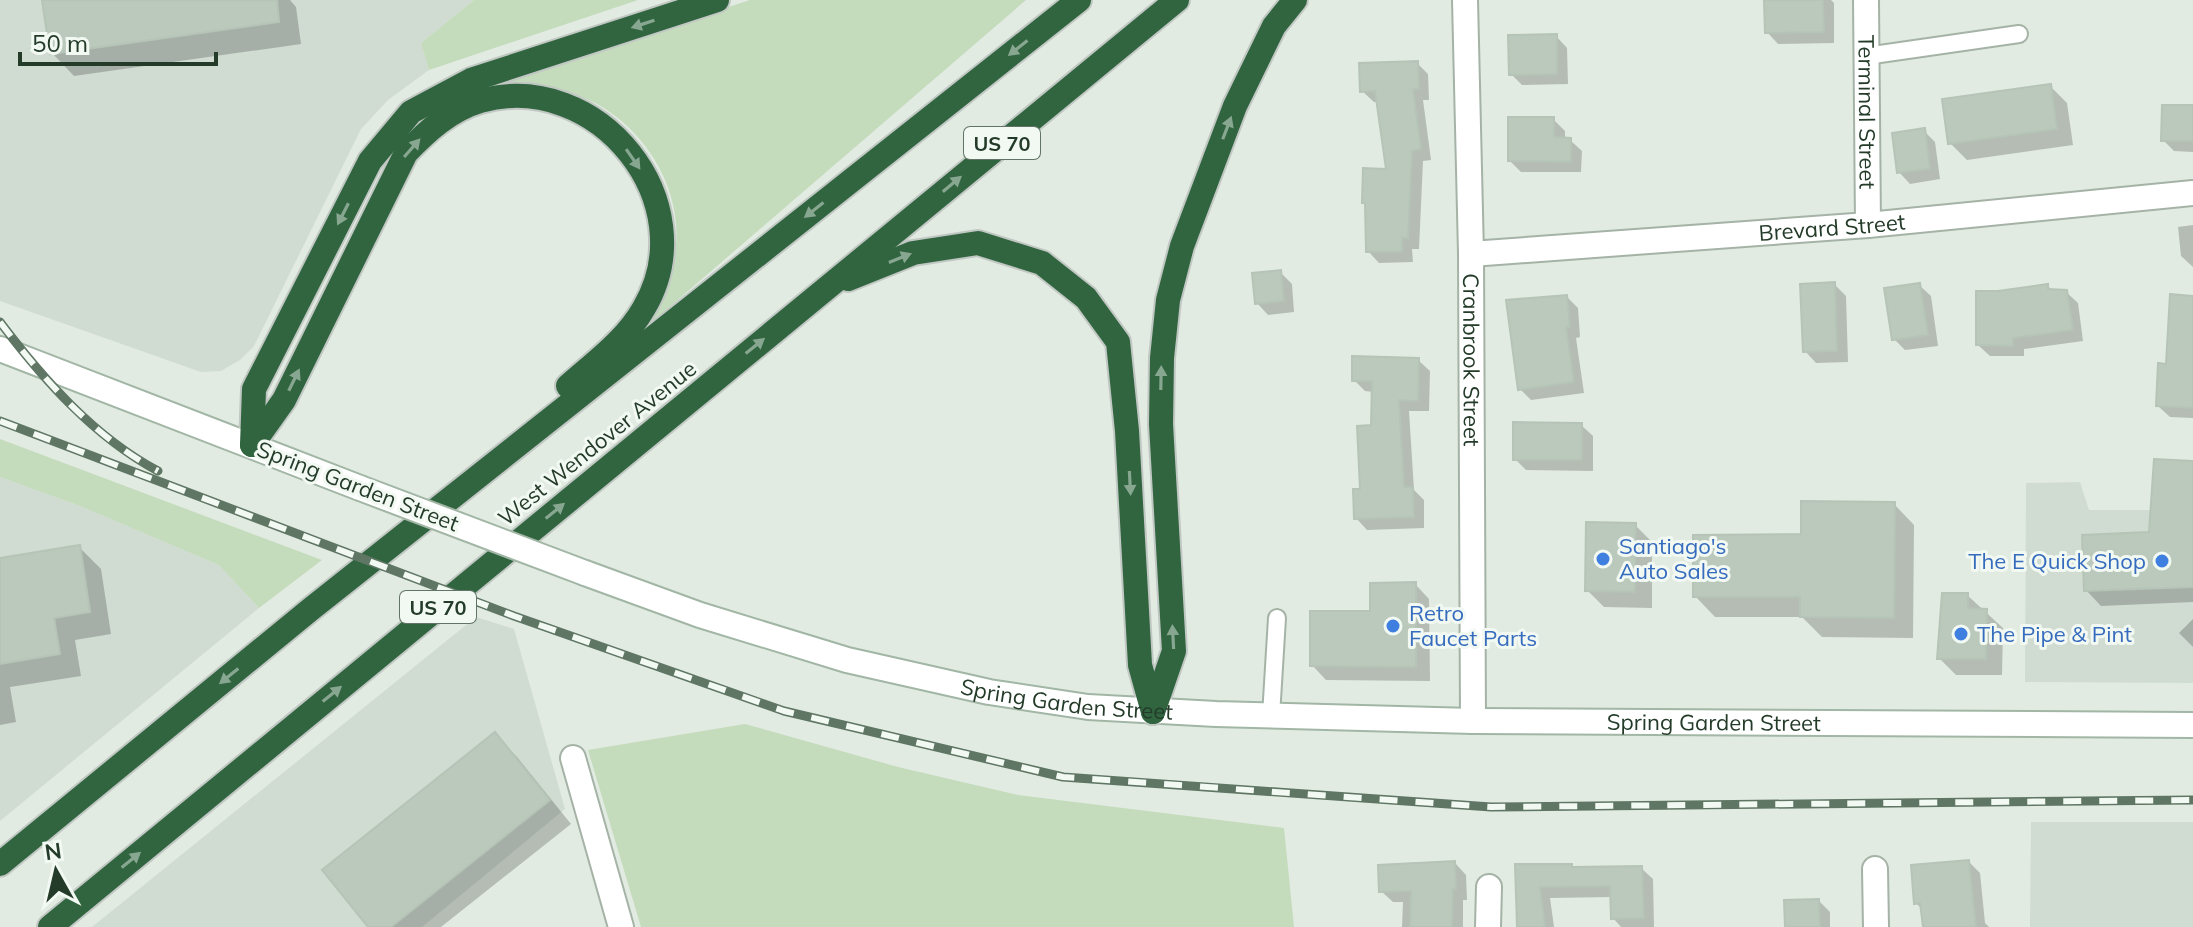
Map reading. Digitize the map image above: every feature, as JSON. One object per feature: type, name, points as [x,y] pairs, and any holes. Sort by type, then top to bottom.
[{"type":"highway","points":[[252,445],[254,389],[370,161],[411,112],[471,80],[717,0]]},
{"type":"highway","name":"US 70","points":[[0,864],[311,609],[1079,0]]},
{"type":"highway","name":"West Wendover Avenue","points":[[50,927],[1177,0]]},
{"type":"highway","points":[[1153,712],[1174,651],[1161,424],[1162,358],[1168,300],[1182,246],[1235,106],[1274,26],[1295,0]]},
{"type":"highway","points":[[252,445],[284,400],[392,177],[406,153],[429,129],[459,110],[481,101],[532,97],[578,108],[601,125],[634,160],[655,198],[662,242],[659,269],[652,290],[635,322],[599,358],[311,609]]},
{"type":"highway","points":[[827,287],[913,253],[978,243],[1042,263],[1086,298],[1118,342],[1127,431],[1140,665],[1153,712]]},
{"type":"main road","name":"Cranbrook Street","points":[[1465,0],[1471,254],[1473,721]]},
{"type":"main road","name":"Terminal Street","points":[[1866,0],[1868,225]]},
{"type":"main road","name":"Brevard Street","points":[[1471,254],[1868,225],[2193,193]]},
{"type":"main road","name":"Spring Garden Street","points":[[0,349],[700,615],[893,671],[1042,700],[1153,712],[1473,721],[2193,725]]},
{"type":"main road","points":[[573,758],[621,927]]},
{"type":"main road","points":[[1875,869],[1876,927]]},
{"type":"main road","points":[[1488,927],[1489,887]]},
{"type":"lane","points":[[1866,56],[2019,34]]},
{"type":"lane","points":[[1271,716],[1277,618]]},
{"type":"shaded area","points":[[0,0],[474,0],[421,43],[429,70],[388,100],[361,129],[254,346],[240,360],[221,371],[201,372],[0,301]]},
{"type":"shaded area","points":[[0,477],[80,506],[219,565],[259,608],[0,821]]},
{"type":"shaded area","points":[[2080,482],[2089,510],[2193,510],[2193,683],[2025,682],[2026,483]]},
{"type":"shaded area","points":[[476,617],[514,629],[565,809],[422,927],[92,927]]},
{"type":"shaded area","points":[[2031,822],[2193,822],[2193,927],[2030,927]]},
{"type":"green space","points":[[474,0],[638,0],[429,70],[421,43]]},
{"type":"green space","points":[[750,0],[1026,0],[652,322],[650,319],[670,274],[676,245],[673,203],[657,163],[631,129],[597,104],[551,89],[502,87],[501,81]]},
{"type":"green space","points":[[0,439],[322,560],[259,608],[219,565],[80,506],[0,477]]},
{"type":"green space","points":[[745,724],[898,767],[1018,795],[1284,828],[1294,927],[641,927],[588,750]]},
{"type":"building","points":[[42,0],[277,0],[279,22],[50,54]]},
{"type":"building","points":[[1764,0],[1823,0],[1824,32],[1765,33]]},
{"type":"building","points":[[1557,34],[1557,74],[1509,75],[1508,35]]},
{"type":"building","points":[[1418,61],[1419,89],[1413,89],[1421,149],[1412,151],[1408,238],[1402,238],[1402,252],[1366,252],[1363,168],[1386,169],[1375,91],[1360,92],[1359,63]]},
{"type":"building","points":[[2051,84],[2057,129],[1948,144],[1942,99]]},
{"type":"building","points":[[2162,105],[2193,105],[2193,141],[2161,141]]},
{"type":"building","points":[[1508,117],[1554,117],[1554,137],[1571,138],[1571,162],[1508,161]]},
{"type":"building","points":[[1925,128],[1930,169],[1897,173],[1892,133]]},
{"type":"building","points":[[1281,270],[1284,301],[1255,304],[1252,273]]},
{"type":"building","points":[[1835,282],[1837,351],[1803,352],[1800,284]]},
{"type":"building","points":[[1920,283],[1928,335],[1892,340],[1884,288]]},
{"type":"building","points":[[2048,284],[2048,289],[2067,290],[2073,330],[2013,338],[2013,346],[1976,345],[1976,291]]},
{"type":"building","points":[[2170,294],[2193,296],[2193,408],[2156,406],[2158,363],[2166,364]]},
{"type":"building","points":[[1567,295],[1570,327],[1566,327],[1574,382],[1518,390],[1506,300]]},
{"type":"building","points":[[1352,356],[1419,358],[1418,401],[1399,400],[1404,487],[1413,487],[1414,517],[1354,519],[1353,489],[1360,489],[1357,426],[1371,425],[1372,381],[1352,381]]},
{"type":"building","points":[[1513,422],[1582,423],[1582,460],[1513,460]]},
{"type":"building","points":[[2154,459],[2193,461],[2193,587],[2084,591],[2082,535],[2149,532]]},
{"type":"building","points":[[1801,501],[1895,502],[1894,618],[1800,617],[1800,597],[1693,597],[1693,535],[1801,534]]},
{"type":"building","points":[[1586,522],[1636,523],[1635,592],[1585,591]]},
{"type":"building","points":[[80,545],[90,612],[54,618],[60,654],[0,664],[0,558]]},
{"type":"building","points":[[1416,582],[1416,667],[1310,666],[1310,611],[1370,611],[1370,583]]},
{"type":"building","points":[[1942,593],[1968,593],[1968,608],[1987,609],[1986,659],[1937,659]]},
{"type":"building","points":[[495,732],[550,800],[391,927],[368,927],[322,870]]},
{"type":"building","points":[[1969,860],[1976,927],[1923,927],[1920,903],[1914,904],[1911,865]]},
{"type":"building","points":[[1455,861],[1452,927],[1410,927],[1411,891],[1379,892],[1378,865]]},
{"type":"building","points":[[1515,864],[1642,866],[1644,918],[1611,919],[1610,886],[1540,887],[1545,927],[1517,927]]},
{"type":"building","points":[[1819,899],[1820,927],[1785,927],[1784,900]]},
{"type":"railway","points":[[0,322],[34,365],[91,424],[158,471]]},
{"type":"railway","points":[[0,421],[514,616],[784,711],[1063,777],[1491,807],[2193,800]]},
{"type":"place","name":"Santiago's Auto Sales","points":[[1603,559]]},
{"type":"place","name":"The E Quick Shop","points":[[2162,561]]},
{"type":"place","name":"Retro Faucet Parts","points":[[1393,626]]},
{"type":"place","name":"The Pipe & Pint","points":[[1961,634]]}]
